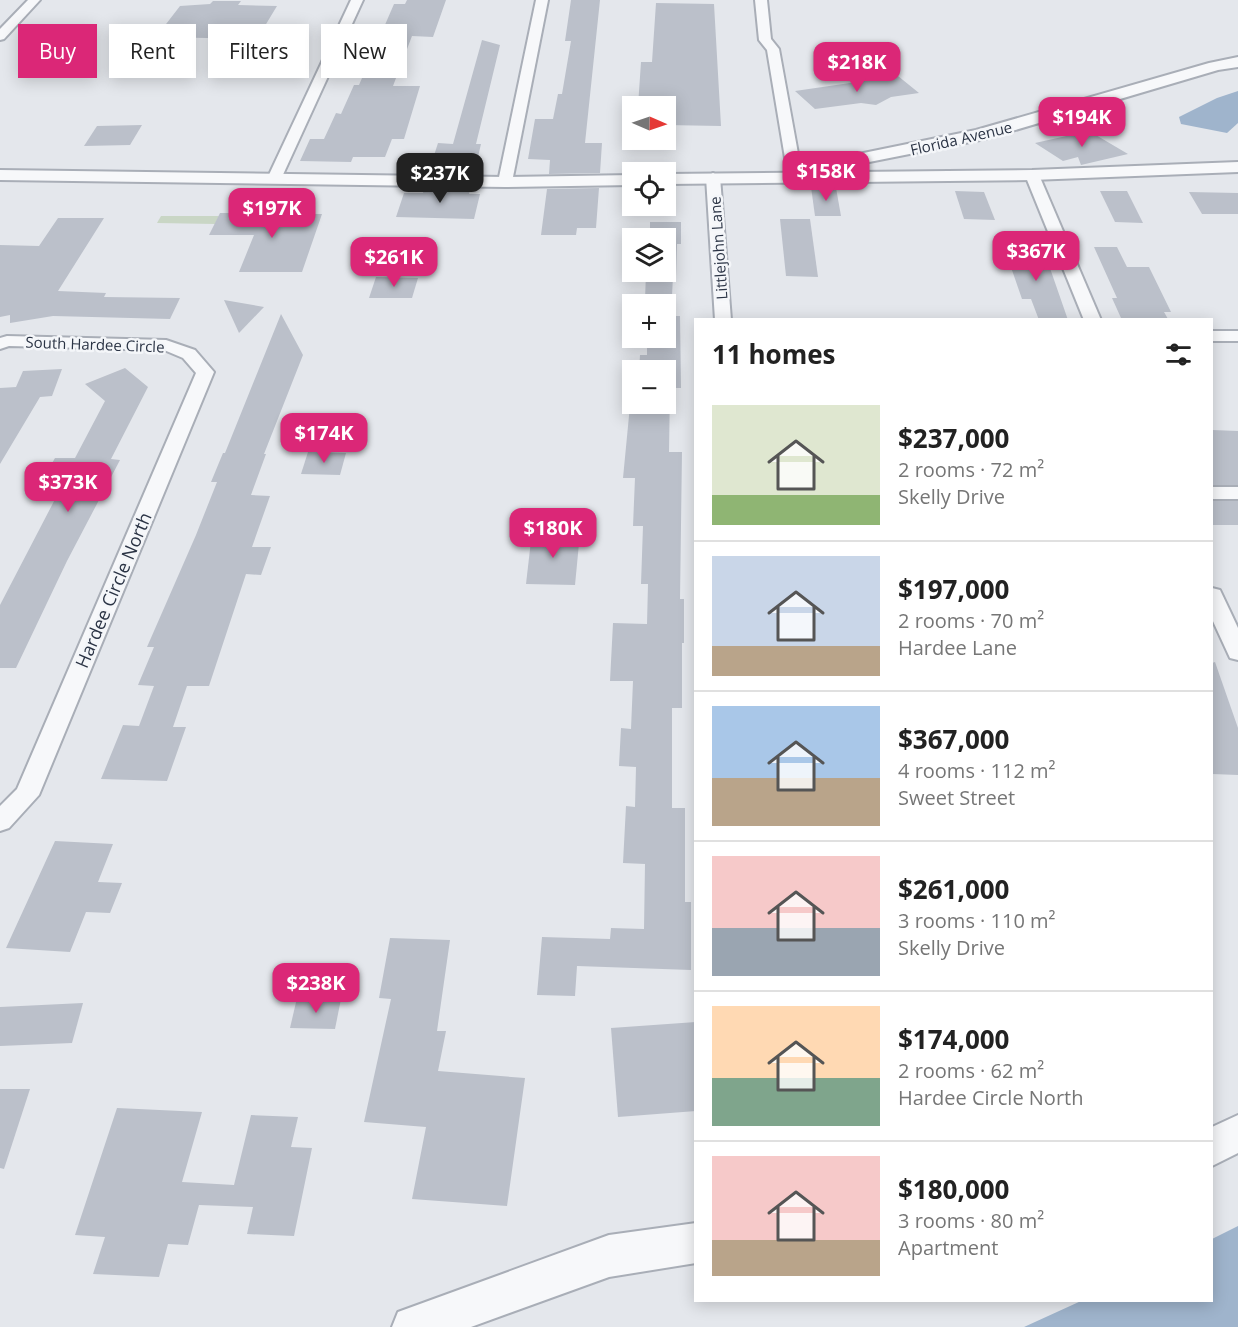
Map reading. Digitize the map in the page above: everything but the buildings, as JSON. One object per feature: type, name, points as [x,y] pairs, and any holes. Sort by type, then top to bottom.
[{"type":"street","points":[[0,36],[34,0]]},
{"type":"street","points":[[274,179],[357,0]]},
{"type":"street","points":[[506,182],[542,0]]},
{"type":"street","points":[[761,0],[765,40],[773,49],[794,170]]},
{"type":"street","name":"Florida Avenue","points":[[713,177],[794,170],[856,161],[1052,117],[1215,66],[1238,62]]},
{"type":"street","points":[[856,161],[879,174],[904,178]]},
{"type":"street","points":[[676,179],[904,178],[1238,167]]},
{"type":"street","points":[[0,175],[506,182],[622,180]]},
{"type":"street","points":[[1032,175],[1092,318]]},
{"type":"street","name":"Littlejohn Lane","points":[[713,177],[723,318]]},
{"type":"street","points":[[1213,336],[1238,336]]},
{"type":"street","name":"South Hardee Circle","points":[[0,344],[7,341],[166,345],[189,354]]},
{"type":"street","name":"Hardee Circle North","points":[[0,822],[27,795],[205,372],[189,354]]},
{"type":"street","points":[[1213,493],[1238,493]]},
{"type":"street","points":[[1213,597],[1238,652]]},
{"type":"street","points":[[1213,1146],[1238,1133]]},
{"type":"street","points":[[413,1327],[609,1256],[694,1243]]},
{"type":"green space","points":[[161,216],[219,216],[215,224],[157,223]]},
{"type":"water","points":[[1238,91],[1238,123],[1227,133],[1181,124],[1179,117],[1217,98]]},
{"type":"water","points":[[1238,1226],[1238,1327],[1024,1327],[1079,1302],[1213,1302],[1213,1238]]}]
